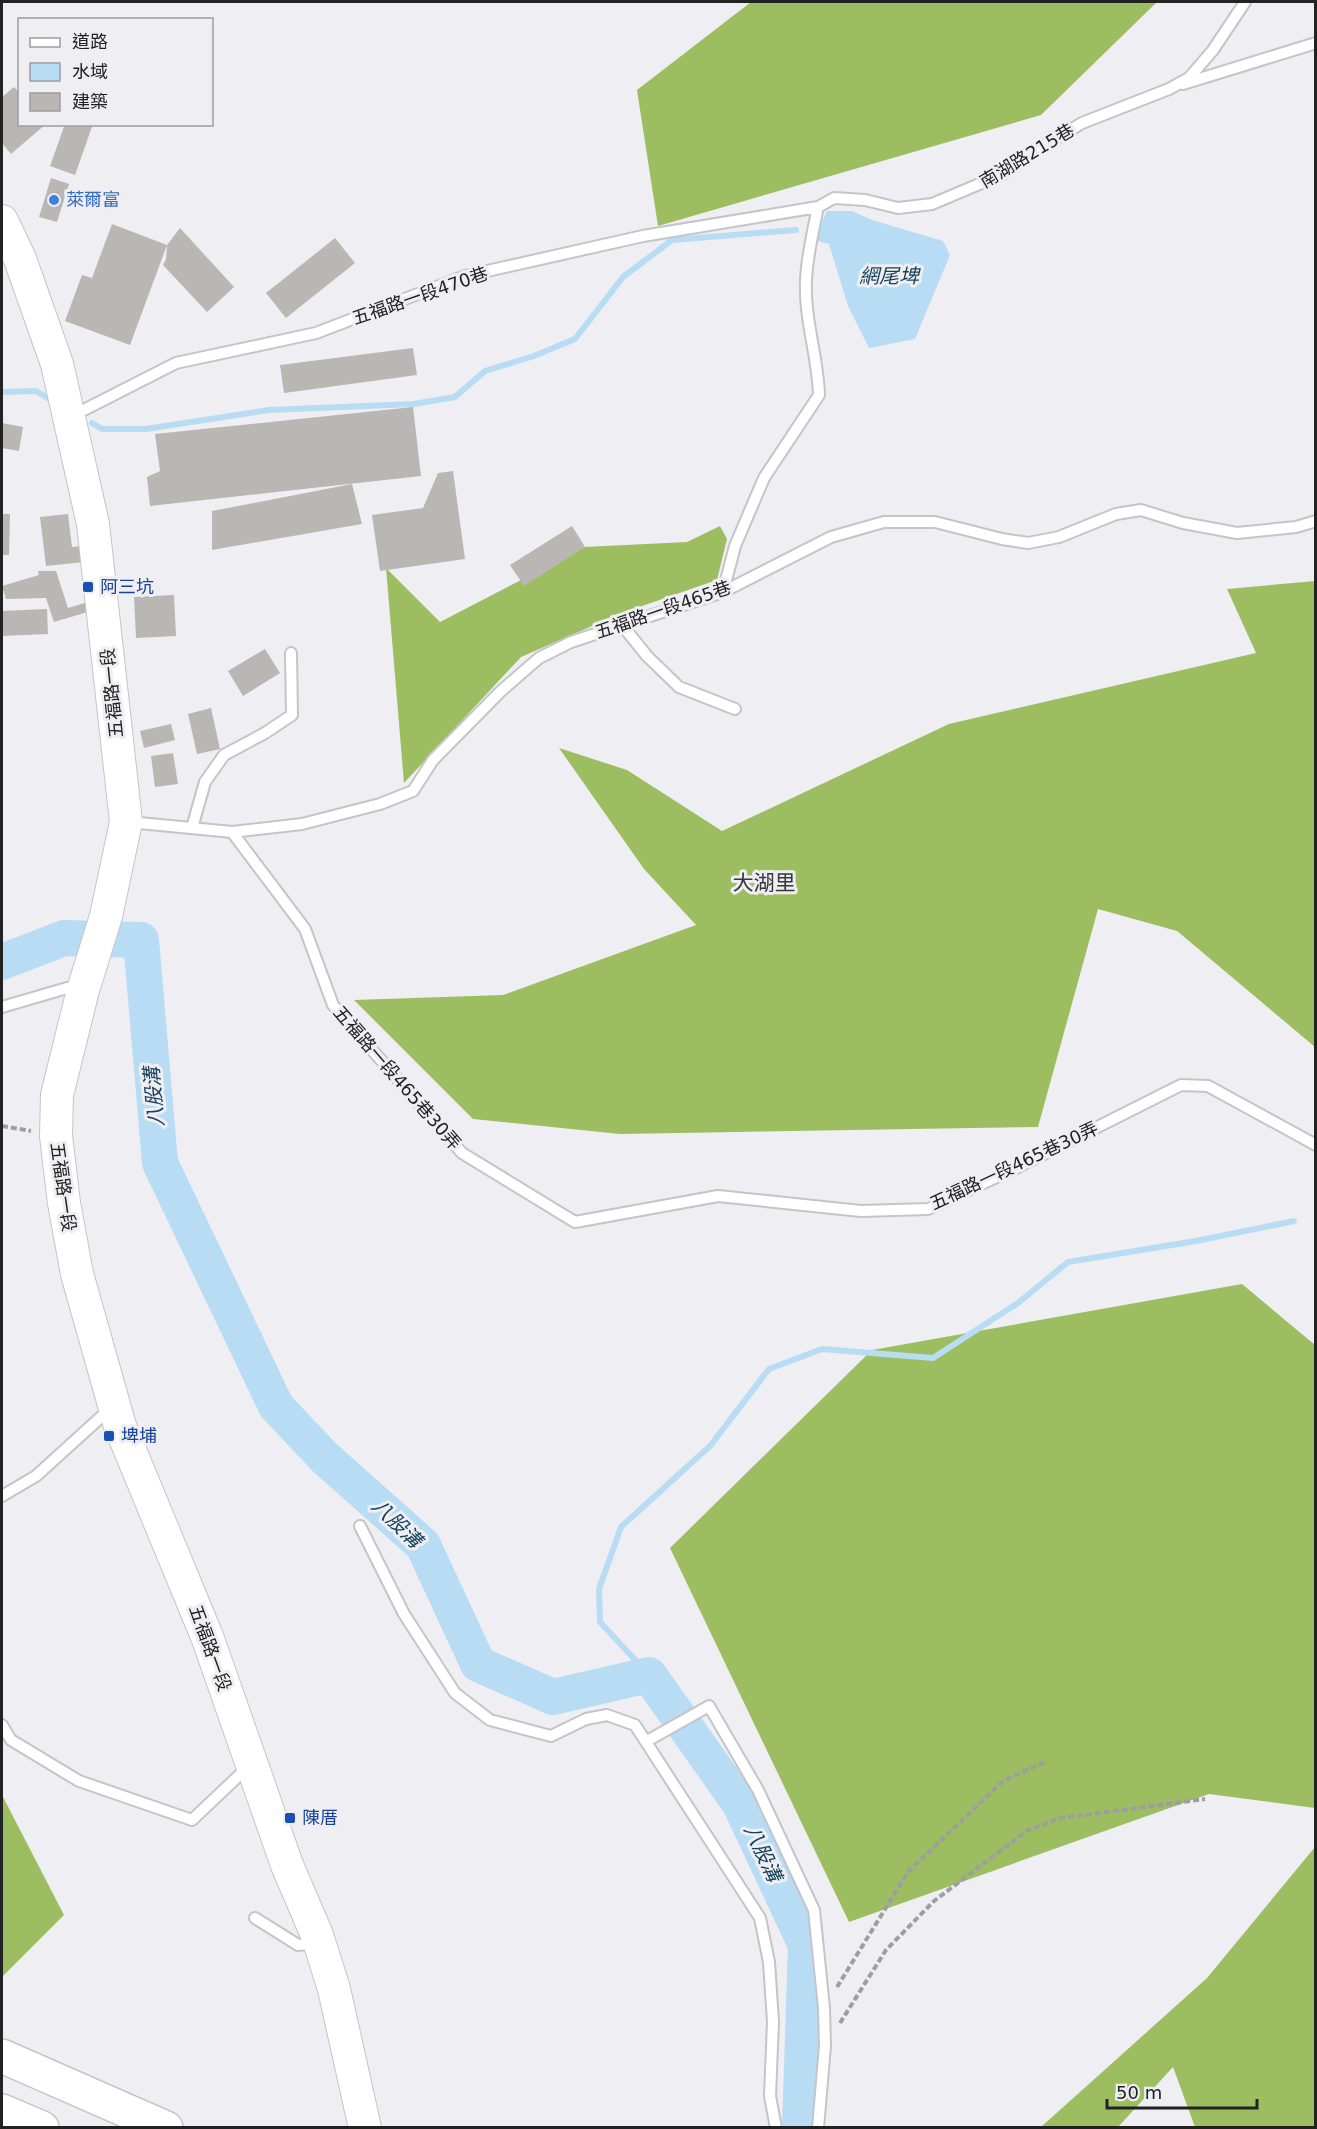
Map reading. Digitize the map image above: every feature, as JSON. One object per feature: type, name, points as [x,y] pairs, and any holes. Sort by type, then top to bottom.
[{"type":"highway","points":[[2,2056],[166,2127]]},
{"type":"highway","points":[[2,2111],[42,2127]]},
{"type":"main road","name":"五福路一段","points":[[2,221],[20,259],[57,364],[93,524],[126,822],[106,916],[83,990],[57,1095],[56,1136],[64,1203],[77,1274],[120,1425],[208,1639],[287,1865],[319,1943],[334,1989],[365,2127]]},
{"type":"lane","name":"南湖路215巷","points":[[818,207],[834,198],[865,200],[898,208],[932,204],[1003,174],[1082,123],[1169,89],[1188,78],[1213,50],[1245,2]]},
{"type":"lane","points":[[1169,89],[1316,43]]},
{"type":"lane","points":[[723,592],[735,546],[764,478],[819,395],[806,281],[818,207]]},
{"type":"lane","name":"五福路一段470巷","points":[[69,417],[176,363],[316,333],[465,276],[643,236],[818,207]]},
{"type":"lane","name":"五福路一段465巷","points":[[126,822],[232,832],[302,824],[380,804],[413,791],[433,760],[501,690],[538,658],[571,642],[723,592],[831,537],[884,522],[935,522],[1002,539],[1028,543],[1059,537],[1116,514],[1141,510],[1182,523],[1237,533],[1296,527],[1316,521]]},
{"type":"lane","points":[[622,625],[647,656],[679,687],[735,709]]},
{"type":"lane","points":[[192,828],[205,782],[224,755],[265,733],[292,715],[291,653]]},
{"type":"lane","name":"五福路一段465巷30弄","points":[[232,832],[306,929],[333,1005],[462,1153],[575,1222],[718,1196],[861,1211],[928,1209],[1016,1168],[1181,1085],[1208,1086],[1316,1145]]},
{"type":"lane","points":[[2,1007],[67,988],[83,990]]},
{"type":"lane","points":[[2,1496],[36,1476],[114,1405]]},
{"type":"lane","points":[[360,1526],[404,1614],[455,1693],[490,1720],[551,1736],[586,1719],[606,1715],[635,1725],[760,1918],[769,1962],[771,1986],[773,2022],[770,2096],[776,2127]]},
{"type":"lane","points":[[647,1742],[709,1706],[758,1790],[814,1910],[824,2008],[825,2046],[818,2127]]},
{"type":"lane","points":[[2,1725],[11,1740],[79,1780],[192,1820],[252,1764]]},
{"type":"lane","points":[[255,1918],[298,1944],[319,1943]]},
{"type":"path","points":[[824,2008],[908,1872],[1003,1781],[1047,1761]]},
{"type":"path","points":[[825,2046],[886,1950],[934,1901],[1028,1830],[1061,1818],[1205,1799]]},
{"type":"green space","points":[[751,2],[1157,2],[1041,115],[658,226],[637,90]]},
{"type":"green space","points":[[720,526],[727,539],[717,580],[622,613],[521,657],[404,783],[386,568],[440,622],[585,547],[687,542]]},
{"type":"green space","points":[[1315,581],[1315,1047],[1177,931],[1098,909],[1038,1127],[620,1134],[473,1119],[354,1000],[503,995],[696,925],[644,869],[559,748],[627,770],[722,831],[949,724],[1256,653],[1227,589]]},
{"type":"green space","points":[[1242,1284],[1315,1345],[1315,1808],[1209,1794],[849,1922],[670,1548],[872,1350]]},
{"type":"green space","points":[[2,1795],[64,1915],[2,1977]]},
{"type":"green space","points":[[1315,1847],[1315,2127],[1195,2127],[1173,2067],[1118,2127],[1041,2127],[1207,1978]]},
{"type":"water","name":"網尾埤","points":[[827,211],[852,211],[872,220],[943,241],[950,255],[915,339],[869,348],[848,306],[829,244],[813,240]]},
{"type":"building","points":[[14,87],[18,91],[18,126],[44,126],[11,154],[2,143],[2,97]]},
{"type":"building","points":[[64,126],[92,126],[75,175],[50,166]]},
{"type":"building","name":"萊爾富","points":[[51,178],[69,184],[57,222],[39,217]]},
{"type":"building","points":[[112,224],[167,245],[130,345],[65,321],[82,275],[92,278]]},
{"type":"building","points":[[180,228],[234,287],[207,312],[163,265],[167,245]]},
{"type":"building","points":[[335,238],[355,263],[286,318],[266,293]]},
{"type":"building","points":[[413,348],[417,375],[284,393],[280,365]]},
{"type":"building","points":[[413,407],[421,476],[150,506],[147,477],[160,471],[155,434]]},
{"type":"building","points":[[2,423],[23,427],[19,451],[2,448]]},
{"type":"building","points":[[453,471],[465,559],[380,571],[372,515],[423,508],[438,473]]},
{"type":"building","points":[[352,484],[362,524],[212,550],[212,511]]},
{"type":"building","points":[[2,514],[10,514],[9,555],[2,555]]},
{"type":"building","points":[[68,514],[72,547],[82,546],[84,562],[46,566],[40,517]]},
{"type":"building","points":[[572,526],[585,547],[524,586],[510,565]]},
{"type":"building","points":[[38,571],[56,571],[68,608],[88,602],[91,611],[54,622],[46,598],[6,599],[2,586],[39,575]]},
{"type":"building","points":[[174,595],[176,636],[136,638],[134,597]]},
{"type":"building","points":[[47,609],[48,634],[2,636],[2,611]]},
{"type":"building","points":[[265,649],[280,673],[243,696],[228,671]]},
{"type":"building","points":[[211,708],[220,749],[197,754],[188,714]]},
{"type":"building","points":[[171,724],[175,740],[144,748],[140,731]]},
{"type":"building","points":[[173,753],[178,784],[155,787],[151,756]]},
{"type":"waterway","points":[[92,423],[102,429],[146,429],[269,410],[414,404],[455,397],[485,371],[534,356],[575,339],[623,277],[672,240],[796,230]]},
{"type":"waterway","points":[[2,392],[36,391],[53,401]]},
{"type":"waterway","name":"八股溝","points":[[2,962],[64,938],[141,940],[160,1163],[276,1406],[324,1457],[423,1545],[478,1664],[553,1697],[649,1675],[740,1804],[806,1945],[800,2128]]},
{"type":"waterway","points":[[649,1675],[600,1622],[599,1589],[621,1527],[710,1446],[769,1369],[822,1349],[933,1358],[1018,1303],[1068,1262],[1196,1241],[1294,1221]]},
{"type":"place","name":"萊爾富","points":[[54,200]]},
{"type":"place","name":"阿三坑","points":[[88,587]]},
{"type":"place","name":"埤埔","points":[[109,1436]]},
{"type":"place","name":"陳厝","points":[[290,1818]]},
{"type":"district","name":"大湖里","points":[[764,883]]}]
